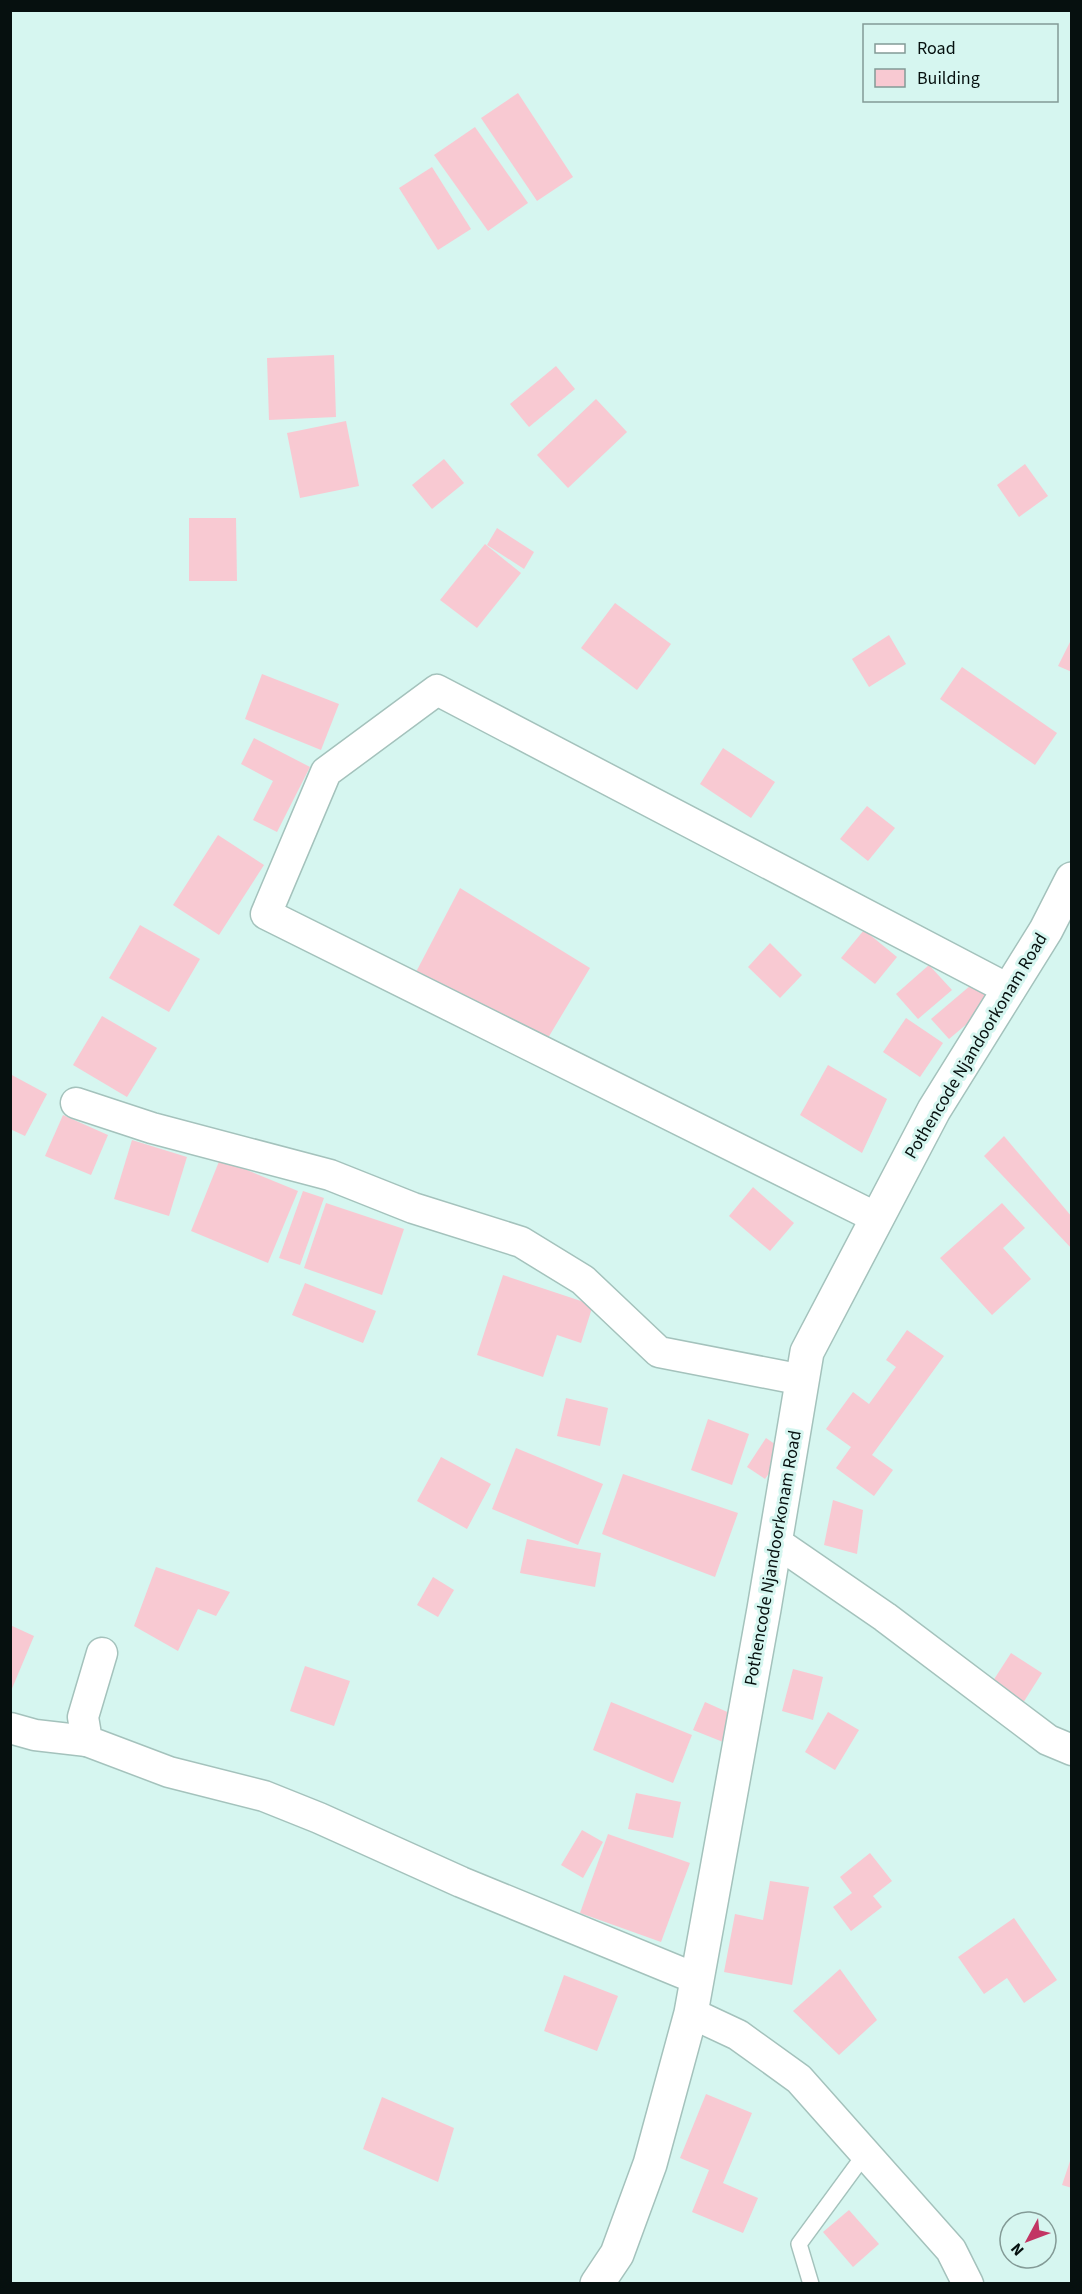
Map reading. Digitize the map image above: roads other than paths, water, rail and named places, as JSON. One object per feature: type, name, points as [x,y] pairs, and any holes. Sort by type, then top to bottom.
[{"type":"main road","name":"Pothencode Njandoorkonam Road","points":[[597,2283],[617,2254],[650,2164],[691,2013],[776,1542],[807,1352],[934,1110],[1046,930],[1071,879]]},
{"type":"street","points":[[877,1218],[266,914],[326,772],[437,690],[1010,990]]},
{"type":"street","points":[[76,1103],[152,1128],[330,1175],[413,1208],[521,1242],[583,1280],[659,1352],[803,1380]]},
{"type":"street","points":[[776,1542],[885,1617],[1048,1740],[1071,1750]]},
{"type":"street","points":[[87,1741],[83,1717],[102,1653]]},
{"type":"street","points":[[10,1728],[35,1735],[87,1741],[169,1772],[264,1796],[536,1914],[697,1979]]},
{"type":"street","points":[[691,2013],[738,2035],[799,2079],[951,2250],[968,2283]]},
{"type":"lane","points":[[812,2283],[798,2244],[865,2154]]}]
